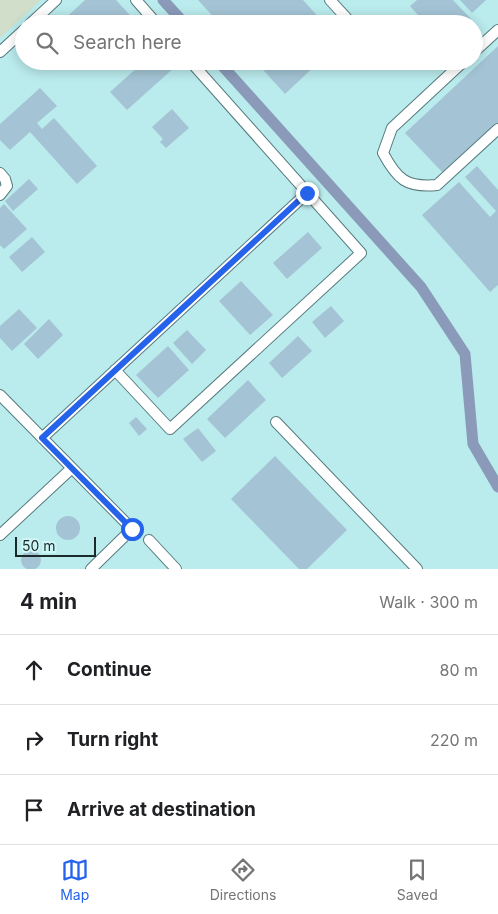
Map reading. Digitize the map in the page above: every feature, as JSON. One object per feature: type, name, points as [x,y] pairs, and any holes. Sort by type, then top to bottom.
[{"type":"lane","points":[[40,15],[56,0]]},
{"type":"lane","points":[[136,0],[149,15]]},
{"type":"lane","points":[[330,0],[344,15]]},
{"type":"lane","points":[[483,44],[498,30]]},
{"type":"lane","points":[[0,52],[15,38]]},
{"type":"lane","points":[[116,370],[170,429],[361,253],[198,70]]},
{"type":"lane","points":[[454,70],[392,128],[383,153],[393,170],[410,184],[437,185],[498,129]]},
{"type":"lane","points":[[0,173],[5,179],[7,186],[0,195]]},
{"type":"lane","points":[[42,438],[307,193]]},
{"type":"lane","points":[[0,395],[132,529],[91,569]]},
{"type":"lane","points":[[276,422],[417,569]]},
{"type":"lane","points":[[0,535],[72,468]]},
{"type":"lane","points":[[149,540],[176,569]]},
{"type":"shaded area","points":[[0,0],[498,0],[498,569],[0,569]]},
{"type":"green space","points":[[0,0],[41,0],[25,15],[15,15],[15,24],[0,38]]},
{"type":"building","points":[[85,0],[116,0],[130,15],[69,15]]},
{"type":"building","points":[[198,0],[303,0],[317,15],[212,15]]},
{"type":"building","points":[[417,0],[453,0],[467,15],[418,15],[410,6]]},
{"type":"building","points":[[460,0],[486,0],[472,13]]},
{"type":"building","points":[[498,46],[498,123],[444,174],[405,133],[472,70],[483,70],[483,60]]},
{"type":"building","points":[[135,70],[172,70],[127,110],[110,92]]},
{"type":"building","points":[[263,70],[310,70],[285,94]]},
{"type":"building","points":[[40,88],[57,106],[37,123],[42,129],[54,118],[97,166],[77,184],[30,132],[10,150],[0,140],[0,124]]},
{"type":"building","points":[[172,109],[189,128],[166,148],[160,142],[163,139],[152,127]]},
{"type":"building","points":[[477,166],[498,190],[498,285],[490,292],[422,215],[459,182],[490,217],[496,211],[465,177]]},
{"type":"building","points":[[29,179],[38,189],[13,211],[5,201]]},
{"type":"building","points":[[4,204],[27,229],[4,249],[0,245],[0,208]]},
{"type":"building","points":[[308,232],[322,248],[287,279],[273,263]]},
{"type":"building","points":[[32,237],[45,252],[22,272],[9,257]]},
{"type":"building","points":[[241,281],[273,315],[250,335],[219,301]]},
{"type":"building","points":[[331,306],[344,321],[325,338],[312,322]]},
{"type":"building","points":[[19,309],[37,328],[12,351],[0,338],[0,326]]},
{"type":"building","points":[[49,319],[63,335],[38,359],[24,344]]},
{"type":"building","points":[[187,330],[206,350],[192,364],[173,343]]},
{"type":"building","points":[[298,336],[312,351],[282,378],[269,363]]},
{"type":"building","points":[[168,346],[189,370],[158,398],[136,375]]},
{"type":"building","points":[[248,380],[266,400],[225,438],[207,419]]},
{"type":"building","points":[[136,417],[147,429],[139,436],[129,423]]},
{"type":"building","points":[[198,428],[216,451],[202,462],[183,439]]},
{"type":"building","points":[[275,456],[347,530],[307,569],[299,569],[231,499]]},
{"type":"building","points":[[68,516],[76,520],[80,528],[76,536],[68,540],[60,536],[56,528],[60,520]]},
{"type":"building","points":[[27,551],[35,551],[40,556],[40,564],[35,569],[27,569],[22,564],[22,556]]},
{"type":"waterway","points":[[163,0],[177,15]]},
{"type":"waterway","points":[[226,70],[421,287],[465,354],[473,444],[498,487]]},
{"type":"route","points":[[132,529],[42,438],[307,193]]}]
